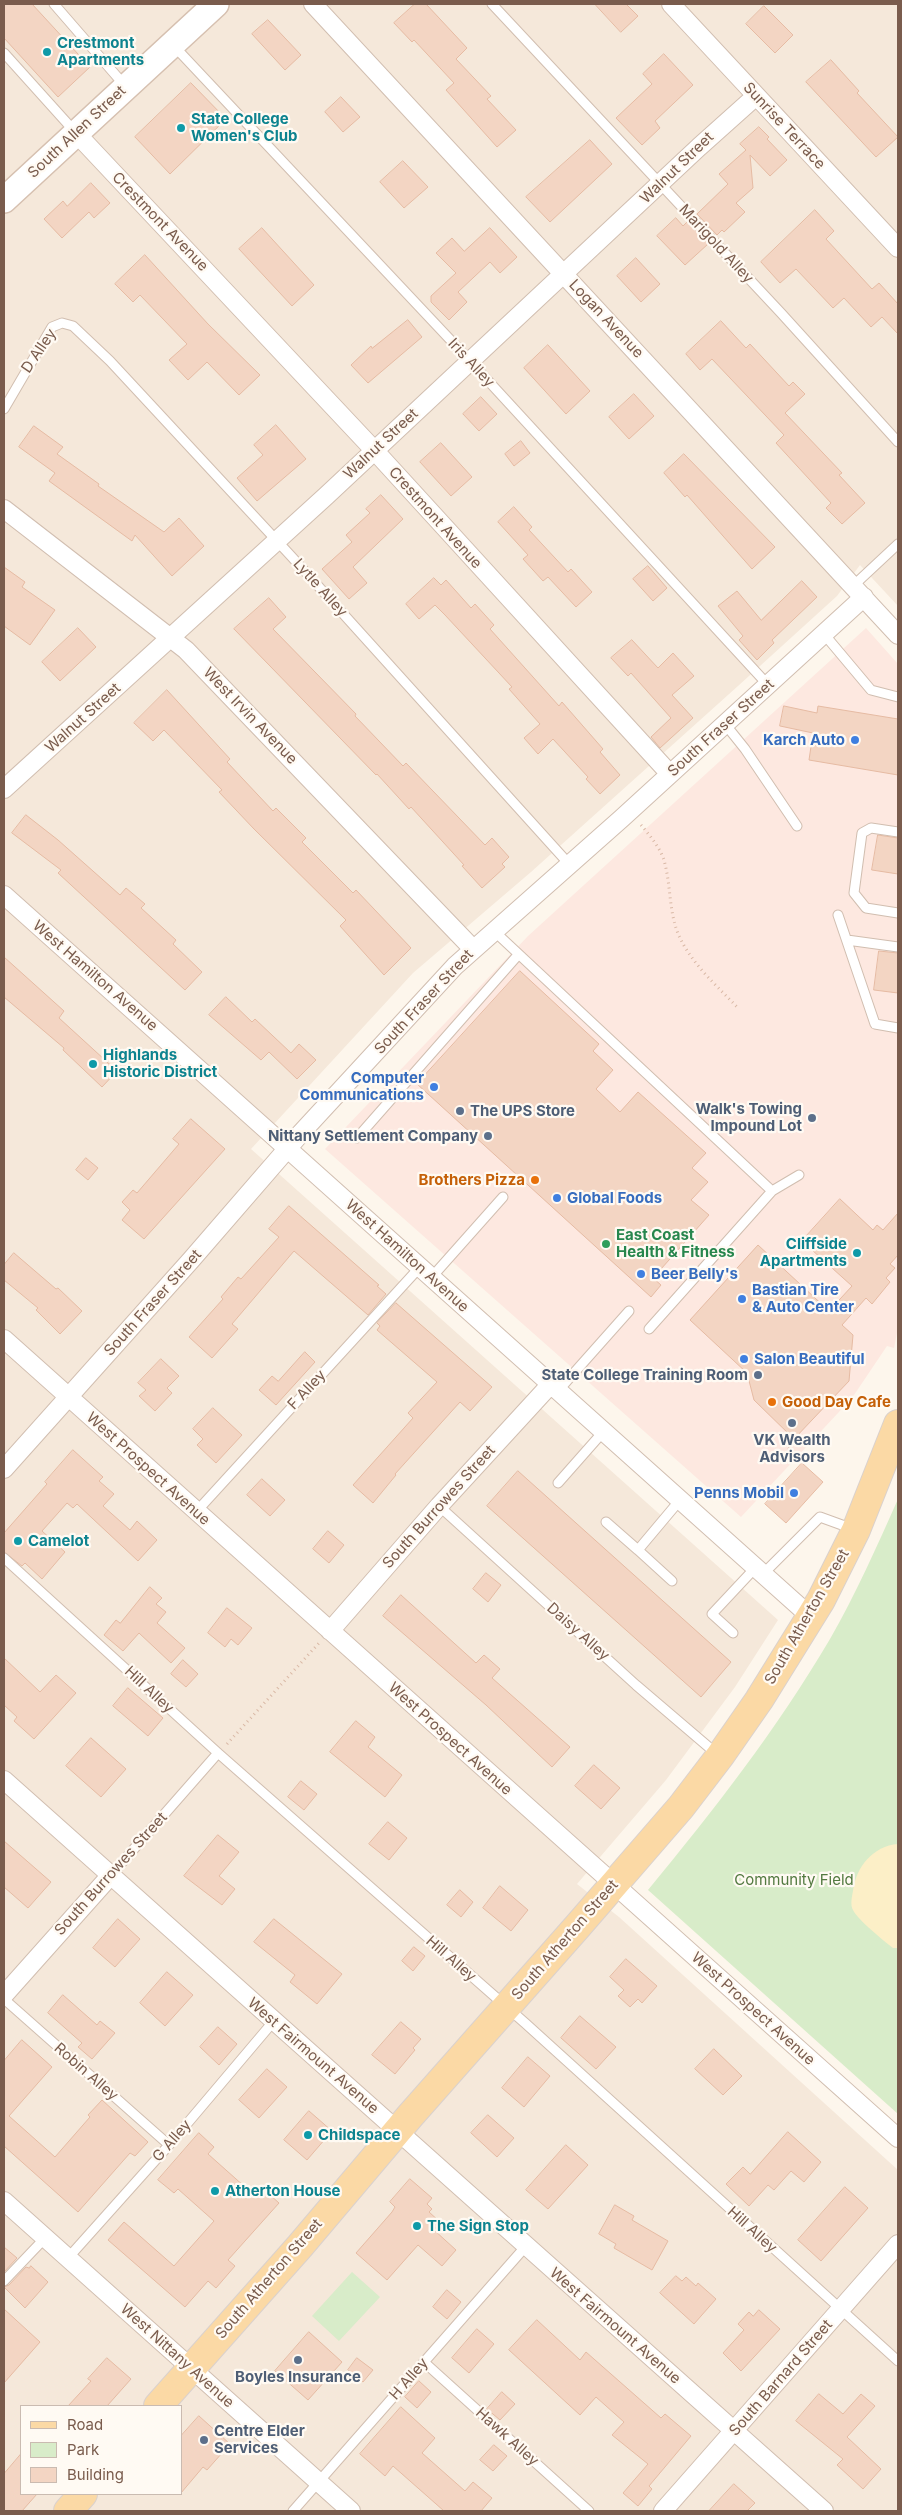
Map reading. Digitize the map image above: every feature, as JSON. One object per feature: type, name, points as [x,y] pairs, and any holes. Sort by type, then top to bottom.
[{"type":"main road","name":"South Atherton Street","points":[[159,2405],[300,2246],[397,2130],[681,1807],[720,1756],[759,1700],[811,1617],[856,1530],[897,1433]]},
{"type":"main road","points":[[68,2511],[82,2495]]},
{"type":"street","name":"South Allen Street","points":[[4,200],[216,4]]},
{"type":"street","name":"Logan Avenue","points":[[313,4],[898,635]]},
{"type":"street","name":"Sunrise Terrace","points":[[670,4],[898,248]]},
{"type":"street","name":"Walnut Street","points":[[4,789],[277,540],[756,96]]},
{"type":"street","name":"Crestmont Avenue","points":[[76,133],[374,450],[670,774]]},
{"type":"street","name":"West Irvin Avenue","points":[[4,509],[172,636],[374,843],[473,949]]},
{"type":"street","name":"South Fraser Street","points":[[4,1469],[288,1149],[473,949],[824,634],[858,592]]},
{"type":"street","name":"West Hamilton Avenue","points":[[4,895],[553,1389],[811,1617]]},
{"type":"street","name":"West Prospect Avenue","points":[[4,1339],[898,2138]]},
{"type":"street","name":"South Burrowes Street","points":[[330,1631],[439,1506],[553,1389]]},
{"type":"street","name":"West Fairmount Avenue","points":[[4,1780],[273,2022],[397,2130],[824,2511]]},
{"type":"street","name":"South Burrowes Street","points":[[4,1995],[111,1875]]},
{"type":"street","name":"West Nittany Avenue","points":[[4,2201],[351,2511]]},
{"type":"street","name":"South Barnard Street","points":[[663,2511],[898,2244]]},
{"type":"lane","points":[[54,4],[126,87]]},
{"type":"lane","name":"Marigold Alley","points":[[492,4],[782,313],[898,442]]},
{"type":"lane","name":"Iris Alley","points":[[172,44],[470,361],[768,685]]},
{"type":"lane","points":[[4,53],[76,133]]},
{"type":"lane","name":"D Alley","points":[[4,409],[52,326],[62,323]]},
{"type":"lane","name":"Lytle Alley","points":[[62,323],[72,326],[110,361],[277,540],[569,864]]},
{"type":"lane","name":"South Fraser Street","points":[[858,592],[898,544]]},
{"type":"lane","points":[[824,634],[871,690],[898,697]]},
{"type":"lane","points":[[725,724],[745,749],[797,826]]},
{"type":"lane","points":[[898,832],[871,828],[862,833],[854,893],[866,908],[898,913]]},
{"type":"lane","points":[[838,915],[875,1024],[898,1028]]},
{"type":"lane","points":[[494,931],[772,1191]]},
{"type":"lane","points":[[847,940],[898,947]]},
{"type":"lane","points":[[357,1138],[518,955]]},
{"type":"lane","points":[[649,1329],[772,1191],[799,1175]]},
{"type":"lane","name":"F Alley","points":[[196,1512],[425,1273],[503,1197]]},
{"type":"lane","points":[[553,1389],[629,1311]]},
{"type":"lane","points":[[558,1483],[603,1432]]},
{"type":"lane","points":[[638,1550],[680,1500]]},
{"type":"lane","name":"Daisy Alley","points":[[439,1506],[636,1684],[720,1756]]},
{"type":"lane","points":[[733,1633],[712,1614],[820,1517],[856,1530]]},
{"type":"lane","points":[[606,1522],[672,1581]]},
{"type":"lane","name":"Hill Alley","points":[[4,1558],[218,1753],[507,2007],[898,2361]]},
{"type":"lane","name":"South Burrowes Street","points":[[111,1875],[218,1753]]},
{"type":"lane","name":"Robin Alley","points":[[4,1999],[169,2145]]},
{"type":"lane","name":"G Alley","points":[[68,2258],[169,2145],[273,2022]]},
{"type":"lane","points":[[4,2281],[45,2238]]},
{"type":"lane","name":"H Alley","points":[[293,2511],[526,2246]]},
{"type":"lane","name":"Hawk Alley","points":[[424,2362],[589,2511]]},
{"type":"path","points":[[641,825],[654,841],[665,863],[671,908],[679,934],[691,958],[737,1007]]},
{"type":"path","points":[[788,1448],[807,1457]]},
{"type":"path","points":[[218,1753],[316,1646]]},
{"type":"shaded area","points":[[4,4],[898,4],[898,606],[860,565],[837,596],[531,872],[413,973],[251,1149],[778,1620],[735,1687],[666,1780],[577,1884],[619,1917],[898,2170],[898,2511],[4,2511]]},
{"type":"shaded area","points":[[866,628],[898,664],[898,1328],[894,1348],[887,1346],[852,1398],[741,1517],[325,1149],[528,936]]},
{"type":"green space","name":"Community Field","points":[[898,1499],[898,2114],[648,1890],[744,1768],[810,1672],[849,1605]]},
{"type":"green space","points":[[352,2272],[380,2297],[339,2341],[312,2316]]},
{"type":"sand","points":[[898,1844],[898,1948],[893,1948],[855,1914],[852,1900],[855,1882],[867,1859],[881,1849]]},
{"type":"building","name":"Crestmont Apartments","points":[[4,4],[32,4],[90,67],[58,97],[4,38]]},
{"type":"building","points":[[415,4],[426,4],[467,48],[456,59],[491,96],[487,99],[516,130],[497,147],[446,90],[454,83],[414,40],[412,42],[394,23]]},
{"type":"building","points":[[595,4],[626,4],[638,16],[621,32]]},
{"type":"building","points":[[764,6],[793,35],[775,53],[746,24]]},
{"type":"building","points":[[268,20],[301,55],[285,70],[252,34]]},
{"type":"building","points":[[664,54],[693,85],[655,121],[660,128],[642,145],[616,118],[652,84],[643,74]]},
{"type":"building","points":[[831,60],[859,91],[857,93],[898,137],[876,157],[806,82]]},
{"type":"building","name":"State College Women's Club","points":[[191,83],[226,119],[170,174],[135,137]]},
{"type":"building","points":[[341,97],[360,117],[343,132],[325,112]]},
{"type":"building","points":[[759,127],[769,137],[767,139],[787,160],[770,176],[750,155],[753,188],[736,203],[745,212],[724,232],[722,230],[717,235],[697,214],[728,184],[719,174],[746,150],[740,144]]},
{"type":"building","points":[[590,140],[612,164],[550,222],[526,197]]},
{"type":"building","points":[[403,161],[428,187],[404,208],[380,182]]},
{"type":"building","points":[[91,183],[110,203],[94,218],[89,212],[62,238],[44,219],[63,201],[67,206]]},
{"type":"building","points":[[815,210],[834,231],[826,239],[872,289],[879,283],[898,304],[898,334],[882,317],[871,327],[844,298],[833,308],[796,269],[780,283],[761,262]]},
{"type":"building","points":[[676,218],[683,226],[687,222],[708,244],[685,265],[657,236]]},
{"type":"building","points":[[262,228],[314,285],[292,306],[239,249]]},
{"type":"building","points":[[490,228],[517,257],[500,273],[490,262],[458,292],[467,302],[449,320],[431,302],[431,296],[456,273],[436,253],[452,238],[464,251]]},
{"type":"building","points":[[145,255],[208,324],[260,375],[239,395],[207,362],[188,380],[169,360],[187,344],[140,295],[133,302],[115,284]]},
{"type":"building","points":[[636,258],[660,284],[641,302],[617,276]]},
{"type":"building","points":[[408,320],[422,337],[368,383],[351,365],[371,346],[372,348]]},
{"type":"building","points":[[721,321],[746,348],[750,344],[789,386],[793,382],[805,394],[785,413],[842,473],[839,475],[865,503],[842,524],[826,508],[831,503],[776,443],[784,435],[712,359],[700,370],[686,354]]},
{"type":"building","points":[[548,345],[590,391],[566,414],[524,368]]},
{"type":"building","points":[[634,394],[654,416],[629,439],[609,417]]},
{"type":"building","points":[[481,397],[497,414],[479,431],[463,414]]},
{"type":"building","points":[[276,425],[306,459],[257,501],[237,478],[263,455],[254,445]]},
{"type":"building","points":[[34,426],[63,447],[57,454],[99,484],[98,486],[164,532],[179,518],[204,546],[172,576],[135,535],[132,541],[49,481],[55,473],[19,447]]},
{"type":"building","points":[[521,441],[530,453],[514,466],[505,454]]},
{"type":"building","points":[[441,443],[472,477],[451,496],[420,462]]},
{"type":"building","points":[[684,454],[775,547],[752,569],[687,495],[685,497],[664,473]]},
{"type":"building","points":[[381,495],[403,519],[353,567],[367,583],[349,599],[322,569],[352,542],[346,535],[370,513],[366,509]]},
{"type":"building","points":[[514,507],[532,527],[529,530],[568,572],[571,569],[592,592],[576,607],[548,577],[543,581],[523,559],[528,555],[498,522]]},
{"type":"building","points":[[648,566],[667,588],[653,601],[633,579]]},
{"type":"building","points":[[4,567],[25,582],[22,587],[55,610],[30,645],[4,626]]},
{"type":"building","points":[[434,578],[441,585],[446,580],[471,608],[475,604],[494,625],[490,629],[559,706],[562,702],[603,749],[600,752],[620,775],[600,794],[586,779],[588,777],[553,739],[538,754],[524,738],[540,724],[509,689],[512,687],[435,605],[419,619],[406,604]]},
{"type":"building","points":[[802,581],[817,597],[772,640],[774,643],[757,660],[739,640],[743,636],[718,606],[737,591],[761,620]]},
{"type":"building","points":[[269,598],[286,617],[273,629],[356,714],[355,716],[403,766],[406,763],[485,845],[492,838],[509,857],[502,864],[505,867],[482,888],[462,866],[464,865],[411,807],[409,809],[234,629]]},
{"type":"building","points":[[78,628],[96,647],[60,681],[42,662]]},
{"type":"building","points":[[632,640],[658,668],[673,653],[694,676],[672,695],[693,718],[660,748],[651,737],[671,718],[631,673],[628,676],[611,658]]},
{"type":"building","points":[[167,690],[230,759],[227,762],[273,811],[276,808],[306,838],[302,842],[353,893],[356,890],[411,948],[384,975],[340,926],[346,920],[254,829],[219,792],[222,790],[164,730],[153,741],[134,723]]},
{"type":"building","name":"Karch Auto","points":[[784,706],[817,713],[818,706],[898,719],[898,775],[809,760],[813,733],[780,726]]},
{"type":"building","points":[[26,815],[58,840],[120,895],[126,888],[145,904],[141,908],[176,940],[173,944],[202,972],[185,990],[58,873],[61,870],[12,833]]},
{"type":"building","points":[[878,835],[898,838],[898,874],[872,870]]},
{"type":"building","points":[[879,951],[898,953],[898,993],[874,990]]},
{"type":"building","points":[[4,957],[64,1011],[59,1018],[117,1071],[102,1087],[63,1050],[64,1048],[4,997]]},
{"type":"building","points":[[520,971],[599,1044],[593,1051],[613,1070],[596,1089],[620,1112],[638,1092],[706,1153],[692,1168],[708,1182],[691,1200],[709,1215],[653,1278],[661,1285],[651,1297],[417,1084]]},
{"type":"building","points":[[226,997],[252,1022],[255,1019],[291,1053],[299,1044],[316,1060],[297,1079],[269,1052],[261,1060],[209,1015]]},
{"type":"building","points":[[191,1119],[225,1149],[144,1239],[122,1220],[130,1210],[122,1202],[133,1190],[137,1193],[179,1144],[173,1139]]},
{"type":"building","points":[[86,1158],[98,1168],[88,1180],[76,1170]]},
{"type":"building","points":[[840,1199],[873,1230],[877,1225],[883,1230],[898,1213],[898,1255],[890,1264],[895,1268],[886,1278],[890,1282],[872,1304],[866,1298],[842,1325],[853,1335],[849,1381],[794,1439],[754,1400],[747,1373],[690,1320],[758,1245],[829,1311],[852,1286],[802,1241]]},
{"type":"building","points":[[289,1206],[379,1285],[377,1286],[386,1294],[368,1315],[294,1251],[232,1324],[238,1329],[212,1358],[189,1337],[223,1299],[221,1297],[238,1277],[241,1279],[279,1237],[269,1229]]},
{"type":"building","points":[[14,1253],[56,1289],[58,1288],[82,1311],[60,1334],[36,1310],[38,1308],[4,1280],[4,1265]]},
{"type":"building","points":[[396,1303],[492,1387],[470,1411],[460,1402],[395,1474],[373,1503],[353,1485],[413,1418],[408,1413],[437,1382],[377,1330],[380,1326],[377,1323]]},
{"type":"building","points":[[305,1352],[315,1362],[276,1405],[259,1390],[272,1376],[278,1381]]},
{"type":"building","points":[[161,1359],[179,1376],[167,1388],[172,1393],[155,1411],[139,1396],[146,1390],[138,1383]]},
{"type":"building","points":[[213,1408],[242,1435],[216,1463],[197,1445],[203,1439],[193,1429]]},
{"type":"building","points":[[73,1450],[103,1477],[99,1481],[114,1494],[103,1506],[130,1530],[137,1521],[157,1540],[138,1561],[77,1504],[73,1508],[67,1503],[42,1531],[65,1552],[42,1579],[25,1563],[22,1566],[4,1552],[4,1533],[47,1484],[45,1482]]},
{"type":"building","name":"Penns Mobil","points":[[802,1463],[823,1482],[786,1523],[765,1504]]},
{"type":"building","points":[[518,1471],[731,1662],[701,1697],[487,1506]]},
{"type":"building","points":[[262,1479],[285,1500],[270,1516],[247,1495]]},
{"type":"building","points":[[328,1531],[344,1545],[329,1563],[313,1549]]},
{"type":"building","points":[[486,1573],[501,1585],[488,1602],[473,1589]]},
{"type":"building","points":[[150,1587],[162,1598],[156,1604],[166,1612],[157,1623],[185,1648],[171,1663],[139,1633],[123,1651],[104,1635],[116,1620],[120,1623]]},
{"type":"building","points":[[401,1595],[476,1663],[484,1655],[500,1669],[492,1678],[570,1747],[552,1767],[486,1705],[383,1616]]},
{"type":"building","points":[[227,1608],[252,1628],[238,1645],[231,1639],[225,1647],[208,1633]]},
{"type":"building","points":[[4,1658],[40,1692],[56,1675],[76,1693],[34,1739],[14,1721],[17,1717],[4,1705]]},
{"type":"building","points":[[183,1660],[198,1674],[186,1687],[171,1674]]},
{"type":"building","points":[[128,1688],[163,1718],[148,1736],[113,1706]]},
{"type":"building","points":[[356,1721],[375,1737],[368,1747],[402,1775],[385,1797],[330,1752]]},
{"type":"building","points":[[91,1738],[126,1769],[101,1797],[66,1766]]},
{"type":"building","points":[[594,1765],[620,1788],[601,1809],[575,1786]]},
{"type":"building","points":[[301,1781],[317,1794],[304,1810],[288,1797]]},
{"type":"building","points":[[388,1822],[407,1838],[389,1860],[369,1844]]},
{"type":"building","points":[[218,1835],[239,1852],[219,1876],[235,1889],[222,1905],[184,1876]]},
{"type":"building","points":[[4,1841],[51,1882],[28,1908],[4,1887]]},
{"type":"building","points":[[500,1886],[528,1910],[511,1931],[483,1908]]},
{"type":"building","points":[[460,1890],[473,1902],[461,1917],[447,1905]]},
{"type":"building","points":[[118,1919],[140,1939],[115,1967],[93,1948]]},
{"type":"building","points":[[274,1919],[342,1974],[317,2004],[290,1982],[295,1975],[254,1942]]},
{"type":"building","points":[[414,1947],[425,1956],[413,1971],[402,1961]]},
{"type":"building","points":[[626,1959],[657,1986],[642,2003],[638,1999],[630,2007],[618,1996],[624,1990],[610,1977]]},
{"type":"building","points":[[167,1972],[193,1995],[165,2026],[140,2003]]},
{"type":"building","points":[[63,1995],[97,2025],[100,2021],[115,2033],[92,2059],[78,2047],[82,2043],[48,2013]]},
{"type":"building","points":[[580,2016],[616,2047],[596,2069],[561,2038]]},
{"type":"building","points":[[401,2022],[421,2039],[413,2048],[415,2050],[395,2074],[372,2055]]},
{"type":"building","points":[[218,2027],[237,2044],[219,2065],[200,2047]]},
{"type":"building","points":[[22,2040],[52,2067],[9,2116],[55,2157],[90,2117],[88,2115],[102,2100],[148,2142],[135,2156],[130,2153],[78,2212],[4,2146],[4,2061]]},
{"type":"building","points":[[714,2049],[742,2076],[723,2095],[695,2069]]},
{"type":"building","points":[[528,2057],[550,2076],[524,2107],[502,2088]]},
{"type":"building","points":[[267,2069],[287,2087],[259,2118],[239,2100]]},
{"type":"building","name":"Childspace","points":[[309,2111],[332,2131],[307,2160],[284,2140]]},
{"type":"building","points":[[488,2115],[514,2138],[497,2157],[471,2133]]},
{"type":"building","points":[[788,2132],[821,2162],[804,2182],[791,2171],[774,2190],[768,2185],[749,2206],[726,2184],[743,2167],[750,2174]]},
{"type":"building","points":[[199,2133],[214,2147],[208,2154],[254,2195],[261,2187],[279,2203],[228,2260],[235,2266],[216,2288],[208,2281],[185,2307],[108,2240],[124,2222],[174,2266],[214,2221],[178,2189],[174,2193],[158,2180]]},
{"type":"building","points":[[566,2145],[588,2165],[548,2209],[526,2190]]},
{"type":"building","points":[[410,2179],[432,2198],[427,2204],[432,2209],[429,2212],[440,2222],[434,2230],[456,2250],[442,2266],[418,2245],[387,2280],[356,2253],[392,2212],[395,2207],[390,2202]]},
{"type":"building","points":[[845,2187],[868,2208],[821,2261],[798,2240]]},
{"type":"building","points":[[615,2205],[634,2216],[632,2220],[668,2241],[652,2270],[614,2248],[616,2244],[599,2234]]},
{"type":"building","points":[[4,2247],[17,2258],[4,2272]]},
{"type":"building","points":[[31,2266],[48,2282],[25,2308],[4,2287],[9,2285],[26,2267],[29,2268]]},
{"type":"building","points":[[676,2276],[682,2281],[686,2277],[696,2286],[698,2283],[716,2299],[694,2324],[660,2293]]},
{"type":"building","points":[[447,2290],[461,2302],[447,2319],[433,2307]]},
{"type":"building","points":[[4,2309],[40,2342],[4,2383]]},
{"type":"building","points":[[759,2310],[780,2329],[741,2371],[723,2353],[744,2330],[738,2324],[749,2312],[753,2316]]},
{"type":"building","points":[[537,2320],[580,2360],[586,2352],[661,2418],[665,2414],[691,2436],[649,2486],[652,2489],[638,2506],[623,2493],[648,2464],[612,2435],[624,2422],[596,2397],[580,2415],[509,2350]]},
{"type":"building","points":[[477,2329],[494,2344],[469,2373],[452,2358]]},
{"type":"building","points":[[309,2332],[342,2362],[308,2400],[275,2371]]},
{"type":"building","points":[[107,2358],[131,2379],[108,2405],[69,2405],[91,2381],[88,2379]]},
{"type":"building","points":[[357,2358],[373,2370],[363,2382],[348,2370]]},
{"type":"building","points":[[419,2381],[431,2392],[417,2408],[405,2397]]},
{"type":"building","points":[[502,2392],[515,2404],[500,2420],[487,2409]]},
{"type":"building","points":[[819,2394],[843,2414],[861,2394],[875,2406],[847,2437],[881,2469],[863,2489],[837,2465],[843,2459],[796,2421]]},
{"type":"building","points":[[401,2407],[435,2438],[422,2453],[465,2491],[473,2482],[492,2498],[481,2511],[444,2511],[393,2466],[385,2476],[360,2454]]},
{"type":"building","name":"Centre Elder Services","points":[[199,2416],[230,2444],[207,2470],[203,2467],[182,2492],[182,2435]]},
{"type":"building","points":[[494,2445],[507,2456],[493,2471],[480,2460]]},
{"type":"building","points":[[20,2455],[20,2495],[36,2495],[22,2511],[4,2511],[4,2474]]},
{"type":"building","points":[[734,2484],[755,2503],[747,2511],[709,2511]]},
{"type":"place","name":"Crestmont Apartments","points":[[47,52]]},
{"type":"place","name":"State College Women's Club","points":[[181,128]]},
{"type":"place","name":"Karch Auto","points":[[855,740]]},
{"type":"place","name":"Highlands Historic District","points":[[93,1064]]},
{"type":"place","name":"Computer Communications","points":[[434,1087]]},
{"type":"place","name":"The UPS Store","points":[[460,1111]]},
{"type":"place","name":"Walk's Towing Impound Lot","points":[[812,1118]]},
{"type":"place","name":"Nittany Settlement Company","points":[[488,1136]]},
{"type":"place","name":"Brothers Pizza","points":[[535,1180]]},
{"type":"place","name":"Global Foods","points":[[557,1198]]},
{"type":"place","name":"East Coast Health & Fitness","points":[[606,1244]]},
{"type":"place","name":"Cliffside Apartments","points":[[857,1253]]},
{"type":"place","name":"Beer Belly's","points":[[641,1274]]},
{"type":"place","name":"Bastian Tire & Auto Center","points":[[742,1299]]},
{"type":"place","name":"Salon Beautiful","points":[[744,1359]]},
{"type":"place","name":"State College Training Room","points":[[758,1375]]},
{"type":"place","name":"Good Day Cafe","points":[[772,1402]]},
{"type":"place","name":"VK Wealth Advisors","points":[[792,1423]]},
{"type":"place","name":"Penns Mobil","points":[[794,1493]]},
{"type":"place","name":"Camelot","points":[[18,1541]]},
{"type":"place","name":"Childspace","points":[[308,2135]]},
{"type":"place","name":"Atherton House","points":[[215,2191]]},
{"type":"place","name":"The Sign Stop","points":[[417,2226]]},
{"type":"place","name":"Boyles Insurance","points":[[298,2360]]},
{"type":"place","name":"Centre Elder Services","points":[[204,2440]]}]
